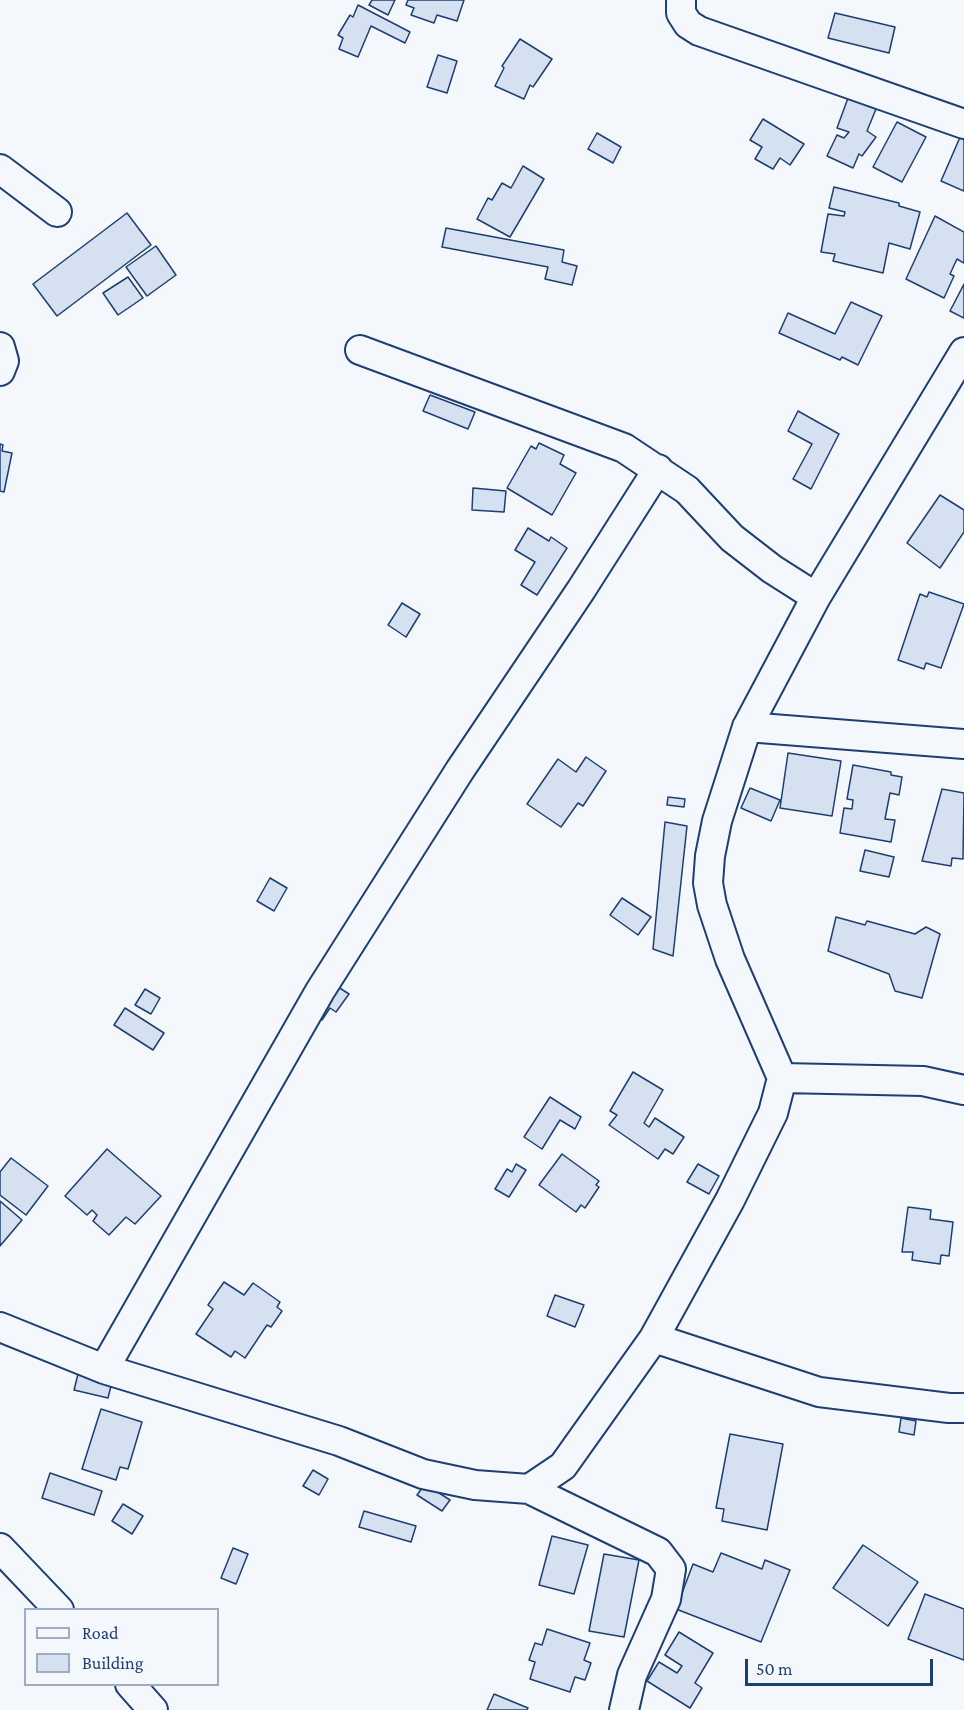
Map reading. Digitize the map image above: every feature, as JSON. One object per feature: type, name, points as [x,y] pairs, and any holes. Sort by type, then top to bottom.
[{"type":"street","points":[[681,0],[681,13],[688,24],[699,31],[964,124]]},
{"type":"street","points":[[0,169],[57,212]]},
{"type":"street","points":[[0,347],[4,361],[0,371]]},
{"type":"street","points":[[360,350],[624,448],[687,490],[732,538],[772,569],[816,597]]},
{"type":"street","points":[[529,1489],[563,1466],[654,1338],[730,1200],[773,1113],[782,1078],[730,959],[712,905],[708,882],[710,856],[717,821],[747,727],[816,597],[960,367]]},
{"type":"street","points":[[104,1369],[320,991],[460,770],[581,590],[658,469]]},
{"type":"street","points":[[747,727],[964,744]]},
{"type":"street","points":[[782,1078],[923,1081],[964,1090]]},
{"type":"street","points":[[0,1327],[104,1369],[339,1441],[423,1474],[475,1485],[529,1489],[658,1552],[671,1569],[666,1599],[632,1674],[624,1710]]},
{"type":"street","points":[[654,1338],[819,1392],[964,1408]]},
{"type":"street","points":[[0,1548],[57,1608]]},
{"type":"street","points":[[132,1686],[153,1710]]},
{"type":"building","points":[[372,0],[395,0],[388,15],[369,5]]},
{"type":"building","points":[[408,0],[464,0],[457,21],[437,15],[434,23],[411,15],[414,8],[406,5]]},
{"type":"building","points":[[358,5],[410,32],[405,43],[371,26],[358,57],[339,49],[343,38],[338,35],[350,15],[353,17]]},
{"type":"building","points":[[835,13],[895,27],[889,53],[828,38]]},
{"type":"building","points":[[520,39],[552,59],[533,87],[530,85],[524,99],[495,86],[504,68],[502,66]]},
{"type":"building","points":[[438,55],[457,61],[447,93],[427,87]]},
{"type":"building","points":[[848,98],[876,109],[867,131],[876,137],[862,156],[859,154],[853,168],[827,156],[837,135],[844,138],[849,132],[837,128]]},
{"type":"building","points":[[763,119],[804,144],[790,165],[780,158],[773,169],[755,159],[762,147],[750,140]]},
{"type":"building","points":[[897,122],[926,137],[902,182],[873,167]]},
{"type":"building","points":[[964,128],[964,191],[941,181]]},
{"type":"building","points":[[597,133],[621,147],[613,163],[588,149]]},
{"type":"building","points":[[523,166],[544,179],[510,237],[477,219],[488,198],[492,200],[502,183],[511,188]]},
{"type":"building","points":[[834,187],[899,203],[899,206],[920,212],[910,249],[889,243],[883,273],[833,261],[835,254],[821,252],[828,214],[844,216],[845,212],[829,208]]},
{"type":"building","points":[[127,213],[151,245],[57,316],[33,284]]},
{"type":"building","points":[[935,216],[964,232],[964,263],[957,259],[950,274],[954,276],[944,298],[906,279]]},
{"type":"building","points":[[446,228],[564,250],[562,262],[577,266],[572,285],[545,279],[548,267],[442,247]]},
{"type":"building","points":[[156,246],[176,275],[147,296],[126,267]]},
{"type":"building","points":[[128,277],[143,298],[118,315],[103,293]]},
{"type":"building","points":[[964,284],[964,318],[950,311]]},
{"type":"building","points":[[851,302],[882,316],[858,365],[842,357],[840,360],[779,333],[788,313],[835,334]]},
{"type":"building","points":[[430,395],[475,412],[468,429],[423,411]]},
{"type":"building","points":[[798,411],[839,434],[811,489],[793,479],[812,444],[788,431]]},
{"type":"building","points":[[539,443],[564,455],[560,464],[576,473],[552,515],[507,488],[531,446],[536,449]]},
{"type":"building","points":[[0,444],[3,445],[2,451],[12,453],[4,492],[0,491]]},
{"type":"building","points":[[473,488],[506,491],[504,512],[472,510]]},
{"type":"building","points":[[940,495],[964,510],[964,532],[940,568],[907,543]]},
{"type":"building","points":[[528,528],[549,541],[551,537],[567,548],[537,595],[521,585],[535,562],[515,550]]},
{"type":"building","points":[[929,592],[964,604],[941,668],[926,663],[924,669],[898,660],[920,594],[927,597]]},
{"type":"building","points":[[402,603],[420,614],[406,637],[388,625]]},
{"type":"building","points":[[788,753],[841,761],[832,816],[780,808]]},
{"type":"building","points":[[586,757],[606,771],[583,806],[578,803],[561,827],[527,804],[558,759],[576,772]]},
{"type":"building","points":[[853,765],[891,772],[891,775],[902,777],[899,795],[890,793],[885,819],[895,820],[891,842],[840,833],[844,808],[852,809],[853,800],[847,799]]},
{"type":"building","points":[[750,788],[780,800],[771,821],[741,808]]},
{"type":"building","points":[[942,789],[964,793],[963,859],[952,858],[951,866],[922,861]]},
{"type":"building","points":[[668,797],[685,799],[684,807],[667,805]]},
{"type":"building","points":[[665,822],[687,826],[673,956],[653,949]]},
{"type":"building","points":[[865,850],[894,857],[889,877],[860,871]]},
{"type":"building","points":[[270,878],[287,888],[274,911],[257,901]]},
{"type":"building","points":[[622,898],[651,917],[638,935],[610,915]]},
{"type":"building","points":[[836,917],[865,925],[867,921],[915,934],[926,927],[940,934],[922,998],[895,991],[889,974],[828,951]]},
{"type":"building","points":[[332,983],[349,994],[336,1012],[330,1008],[322,1020],[315,1014]]},
{"type":"building","points":[[145,989],[160,998],[151,1014],[135,1005]]},
{"type":"building","points":[[125,1008],[164,1033],[153,1050],[114,1025]]},
{"type":"building","points":[[633,1072],[663,1090],[644,1123],[649,1127],[655,1118],[684,1137],[673,1154],[665,1149],[658,1159],[609,1125],[617,1115],[610,1111]]},
{"type":"building","points":[[550,1097],[581,1117],[575,1129],[560,1120],[542,1149],[524,1137]]},
{"type":"building","points":[[107,1149],[161,1196],[135,1224],[126,1217],[109,1235],[93,1221],[97,1215],[92,1210],[87,1215],[65,1196]]},
{"type":"building","points":[[562,1154],[599,1181],[596,1185],[599,1187],[585,1208],[581,1205],[576,1212],[539,1185]]},
{"type":"building","points":[[11,1158],[48,1186],[26,1215],[0,1195],[0,1172]]},
{"type":"building","points":[[516,1164],[526,1170],[509,1197],[495,1189],[507,1169],[512,1172]]},
{"type":"building","points":[[698,1164],[719,1176],[709,1194],[687,1182]]},
{"type":"building","points":[[0,1201],[22,1220],[0,1246]]},
{"type":"building","points":[[908,1207],[931,1210],[930,1219],[953,1222],[949,1256],[941,1255],[940,1264],[912,1260],[913,1252],[902,1252]]},
{"type":"building","points":[[224,1282],[244,1295],[253,1283],[280,1302],[277,1307],[282,1311],[271,1327],[267,1325],[245,1358],[235,1351],[231,1357],[196,1334],[213,1309],[208,1305]]},
{"type":"building","points":[[555,1295],[584,1305],[575,1327],[547,1316]]},
{"type":"building","points":[[79,1370],[113,1378],[108,1398],[74,1390]]},
{"type":"building","points":[[101,1409],[142,1422],[128,1469],[120,1467],[116,1480],[82,1469]]},
{"type":"building","points":[[901,1418],[916,1421],[914,1435],[899,1432]]},
{"type":"building","points":[[730,1434],[783,1444],[767,1530],[722,1521],[724,1509],[716,1508]]},
{"type":"building","points":[[313,1470],[328,1479],[319,1495],[303,1486]]},
{"type":"building","points":[[50,1473],[102,1491],[94,1515],[42,1498]]},
{"type":"building","points":[[425,1484],[450,1500],[442,1511],[417,1495]]},
{"type":"building","points":[[123,1504],[143,1516],[132,1534],[112,1521]]},
{"type":"building","points":[[364,1511],[416,1526],[411,1542],[359,1527]]},
{"type":"building","points":[[552,1536],[588,1545],[574,1594],[539,1585]]},
{"type":"building","points":[[863,1545],[918,1582],[888,1626],[833,1588]]},
{"type":"building","points":[[233,1548],[248,1554],[236,1584],[221,1578]]},
{"type":"building","points":[[721,1553],[762,1569],[765,1560],[790,1570],[761,1642],[676,1609],[693,1564],[713,1572]]},
{"type":"building","points":[[604,1554],[639,1560],[624,1637],[589,1631]]},
{"type":"building","points":[[925,1594],[964,1609],[964,1660],[908,1639]]},
{"type":"building","points":[[547,1629],[590,1643],[584,1660],[591,1663],[585,1680],[575,1677],[570,1692],[530,1679],[535,1662],[529,1660],[535,1643],[542,1645]]},
{"type":"building","points":[[679,1632],[713,1653],[695,1683],[702,1688],[690,1708],[647,1681],[659,1662],[677,1673],[682,1666],[665,1655]]},
{"type":"building","points":[[494,1694],[528,1708],[527,1710],[487,1710]]}]
